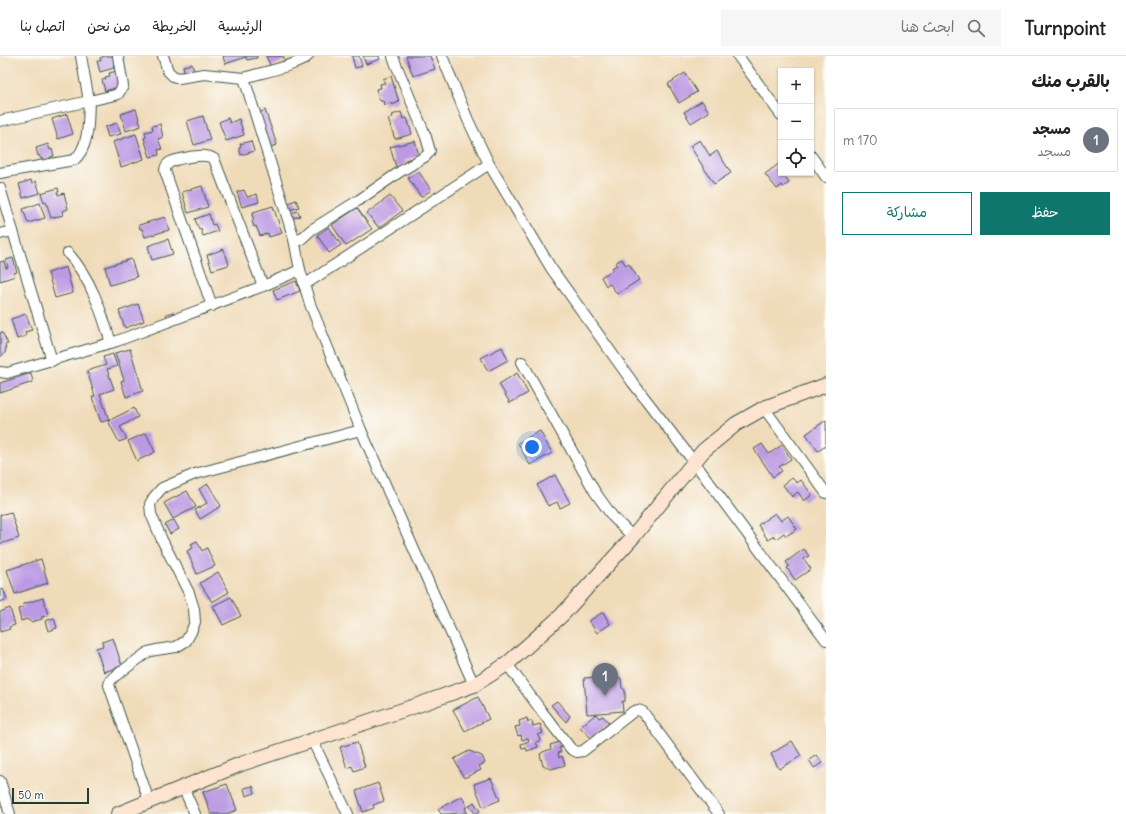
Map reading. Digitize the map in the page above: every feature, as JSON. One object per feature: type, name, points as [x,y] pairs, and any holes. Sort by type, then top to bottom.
[{"type":"main road","points":[[118,814],[137,810],[149,801],[242,764],[418,706],[474,685],[507,664],[560,616],[632,537],[703,451],[736,424],[764,408],[826,384]]},
{"type":"street","points":[[0,173],[74,160],[80,155],[88,126],[89,101],[81,56]]},
{"type":"street","points":[[0,121],[115,95],[123,86],[118,56]]},
{"type":"street","points":[[163,56],[168,71],[172,76],[179,78],[204,74],[244,78],[292,64],[308,56]]},
{"type":"street","points":[[442,56],[468,120],[489,164],[551,268],[633,383],[694,462],[826,640]]},
{"type":"street","points":[[738,56],[778,111]]},
{"type":"street","points":[[294,239],[300,240],[312,230],[426,156],[430,151],[426,137],[393,57]]},
{"type":"street","points":[[244,78],[294,239],[304,285],[361,430],[474,685]]},
{"type":"street","points":[[212,306],[165,171],[167,164],[172,161],[203,155],[210,156],[214,159],[263,286]]},
{"type":"street","points":[[814,160],[826,176]]},
{"type":"street","points":[[304,285],[489,164]]},
{"type":"street","points":[[0,190],[52,361]]},
{"type":"street","points":[[0,234],[13,231]]},
{"type":"street","points":[[68,253],[78,264],[95,296],[112,343]]},
{"type":"street","points":[[0,372],[7,373],[112,343],[212,306],[300,270]]},
{"type":"street","points":[[522,362],[595,492],[613,517],[632,537]]},
{"type":"street","points":[[764,408],[826,493]]},
{"type":"street","points":[[149,801],[109,685],[110,681],[148,652],[176,647],[186,641],[195,622],[194,608],[189,593],[162,540],[151,514],[150,504],[154,496],[162,488],[194,474],[361,430]]},
{"type":"street","points":[[507,664],[561,737],[571,749],[577,752],[583,751],[634,711],[638,710],[642,712],[719,814]]},
{"type":"street","points":[[312,740],[348,814]]},
{"type":"street","points":[[0,781],[10,814]]},
{"type":"street","points":[[183,787],[194,814]]},
{"type":"building","points":[[105,56],[113,56],[116,64],[113,65],[114,68],[100,72],[97,61],[101,61],[100,58]]},
{"type":"building","points":[[223,56],[257,56],[257,58],[247,60],[246,57],[225,64]]},
{"type":"building","points":[[266,56],[283,56],[285,60],[271,67]]},
{"type":"building","points":[[352,56],[359,56],[362,66],[355,68]]},
{"type":"building","points":[[363,56],[379,56],[380,59],[366,64]]},
{"type":"building","points":[[406,56],[430,56],[435,69],[413,76]]},
{"type":"building","points":[[192,64],[194,71],[185,73],[183,66]]},
{"type":"building","points":[[117,71],[120,83],[117,83],[118,87],[105,91],[102,80],[106,79],[105,77],[110,76],[109,73]]},
{"type":"building","points":[[685,73],[697,92],[679,103],[668,84]]},
{"type":"building","points":[[391,76],[399,102],[392,105],[391,103],[384,105],[383,101],[380,101],[376,89],[381,88],[380,84],[385,83],[383,79]]},
{"type":"building","points":[[702,101],[709,112],[691,123],[684,112]]},
{"type":"building","points":[[136,109],[141,126],[126,131],[121,114]]},
{"type":"building","points":[[265,110],[277,145],[270,147],[259,113]]},
{"type":"building","points":[[401,112],[403,119],[407,118],[412,134],[395,139],[388,119],[393,117],[392,115]]},
{"type":"building","points":[[67,114],[73,134],[58,139],[52,119]]},
{"type":"building","points":[[203,116],[210,140],[194,145],[187,121]]},
{"type":"building","points":[[228,118],[230,123],[239,119],[244,135],[226,141],[219,122]]},
{"type":"building","points":[[117,123],[121,134],[108,137],[105,127]]},
{"type":"building","points":[[160,124],[163,137],[158,139],[162,149],[158,150],[159,155],[150,157],[144,138],[146,137],[145,132],[153,130],[152,126]]},
{"type":"building","points":[[136,134],[144,159],[121,167],[113,142]]},
{"type":"building","points":[[700,140],[710,156],[717,151],[731,173],[714,184],[690,146]]},
{"type":"building","points":[[251,141],[254,151],[241,155],[239,148],[241,147],[240,144]]},
{"type":"building","points":[[415,141],[419,156],[405,160],[406,164],[396,167],[390,147]]},
{"type":"building","points":[[48,144],[50,150],[52,149],[54,156],[50,157],[50,160],[44,162],[39,155],[38,156],[36,148]]},
{"type":"building","points":[[778,164],[778,176],[784,176],[789,183],[783,187],[782,185],[777,189],[765,174]]},
{"type":"building","points":[[419,172],[431,190],[421,197],[408,178]]},
{"type":"building","points":[[31,180],[32,183],[36,181],[40,193],[23,198],[19,184]]},
{"type":"building","points":[[202,186],[208,207],[188,213],[182,192]]},
{"type":"building","points":[[58,188],[58,195],[64,193],[68,209],[62,211],[63,215],[51,218],[46,201],[44,202],[41,193]]},
{"type":"building","points":[[244,190],[247,197],[257,194],[259,202],[242,207],[237,192]]},
{"type":"building","points":[[390,196],[402,211],[379,228],[367,213]]},
{"type":"building","points":[[296,200],[299,207],[290,210],[288,203]]},
{"type":"building","points":[[40,203],[45,218],[28,223],[23,209]]},
{"type":"building","points":[[273,206],[282,233],[269,237],[268,233],[260,236],[252,221],[254,220],[252,215],[254,214],[253,212]]},
{"type":"building","points":[[357,208],[372,229],[346,246],[332,225]]},
{"type":"building","points":[[298,211],[300,216],[293,218],[291,213]]},
{"type":"building","points":[[209,214],[212,225],[215,224],[218,231],[203,236],[195,219]]},
{"type":"building","points":[[165,217],[169,230],[145,237],[139,225]]},
{"type":"building","points":[[329,227],[341,245],[329,253],[317,235]]},
{"type":"building","points":[[168,239],[173,254],[152,260],[148,246]]},
{"type":"building","points":[[224,249],[229,265],[212,270],[207,255]]},
{"type":"building","points":[[13,258],[17,272],[14,273],[15,276],[0,281],[0,262],[4,261],[6,268],[8,267],[6,260]]},
{"type":"building","points":[[131,259],[137,277],[110,285],[105,267]]},
{"type":"building","points":[[622,259],[626,266],[629,264],[639,280],[617,294],[610,284],[606,286],[601,277],[613,270],[612,268],[617,265],[615,263]]},
{"type":"building","points":[[66,267],[73,293],[55,298],[48,273]]},
{"type":"building","points":[[296,281],[300,291],[277,300],[273,290]]},
{"type":"building","points":[[138,304],[144,321],[125,328],[119,311]]},
{"type":"building","points":[[174,312],[175,317],[168,319],[166,314]]},
{"type":"building","points":[[26,314],[32,330],[25,332],[26,336],[17,339],[11,319]]},
{"type":"building","points":[[2,332],[8,344],[5,344],[5,353],[0,357],[0,333]]},
{"type":"building","points":[[502,347],[508,360],[488,371],[481,358]]},
{"type":"building","points":[[130,349],[143,391],[126,397],[121,381],[124,380],[115,353]]},
{"type":"building","points":[[113,354],[117,366],[107,369],[114,389],[100,394],[109,420],[101,422],[92,397],[95,396],[87,371],[106,365],[103,357]]},
{"type":"building","points":[[31,373],[33,382],[0,393],[0,383]]},
{"type":"building","points":[[517,373],[528,393],[510,403],[499,384]]},
{"type":"building","points":[[134,408],[138,417],[120,427],[127,439],[119,442],[108,421]]},
{"type":"building","points":[[826,420],[826,446],[818,451],[806,434]]},
{"type":"building","points":[[540,431],[552,453],[530,465],[518,443]]},
{"type":"building","points":[[146,433],[155,452],[137,461],[128,441]]},
{"type":"building","points":[[762,444],[769,454],[782,445],[791,459],[779,467],[782,471],[773,477],[754,449]]},
{"type":"building","points":[[555,475],[570,503],[560,508],[557,502],[548,506],[537,485]]},
{"type":"building","points":[[792,478],[797,483],[801,480],[812,495],[804,501],[798,492],[792,497],[783,485]]},
{"type":"building","points":[[208,484],[221,506],[200,519],[195,510],[207,503],[199,489]]},
{"type":"building","points":[[187,491],[196,507],[173,519],[164,503]]},
{"type":"building","points":[[11,512],[19,538],[0,544],[0,515]]},
{"type":"building","points":[[775,513],[781,521],[788,516],[797,529],[786,536],[784,533],[776,539],[774,536],[768,540],[758,525]]},
{"type":"building","points":[[174,520],[179,529],[170,534],[165,525]]},
{"type":"building","points":[[197,541],[202,551],[207,548],[215,566],[197,574],[187,551],[193,548],[191,544]]},
{"type":"building","points":[[804,549],[809,556],[804,559],[811,569],[795,580],[787,568],[789,566],[786,562]]},
{"type":"building","points":[[41,559],[48,583],[15,594],[7,570]]},
{"type":"building","points":[[218,572],[229,592],[212,602],[200,583]]},
{"type":"building","points":[[3,589],[7,599],[0,602],[0,590]]},
{"type":"building","points":[[231,597],[241,616],[223,625],[213,606]]},
{"type":"building","points":[[43,598],[48,615],[42,617],[42,619],[31,622],[27,619],[21,621],[18,609],[24,607],[23,604]]},
{"type":"building","points":[[10,608],[15,625],[9,627],[10,629],[0,632],[0,612]]},
{"type":"building","points":[[603,612],[610,624],[597,633],[589,621]]},
{"type":"building","points":[[54,618],[57,628],[48,631],[45,621]]},
{"type":"building","points":[[113,638],[122,666],[104,672],[96,648],[103,646],[102,642]]},
{"type":"building","points":[[617,676],[621,679],[622,688],[625,690],[625,701],[622,701],[623,711],[587,714],[584,678]]},
{"type":"building","points":[[478,697],[489,719],[465,731],[453,710]]},
{"type":"building","points":[[557,701],[570,716],[566,722],[551,705]]},
{"type":"building","points":[[596,714],[599,718],[603,716],[609,723],[591,738],[580,727]]},
{"type":"building","points":[[527,718],[528,722],[532,721],[533,726],[540,724],[543,733],[538,735],[540,741],[536,742],[538,747],[527,751],[526,748],[522,749],[521,744],[529,741],[528,738],[522,740],[521,735],[518,736],[515,727],[520,726],[519,721]]},
{"type":"building","points":[[792,741],[801,756],[779,769],[771,754]]},
{"type":"building","points":[[357,742],[365,767],[354,771],[352,766],[347,768],[340,747]]},
{"type":"building","points":[[560,742],[562,747],[559,748],[561,752],[558,753],[559,758],[562,756],[565,765],[551,769],[543,766],[540,754],[551,749],[550,745]]},
{"type":"building","points":[[469,751],[482,756],[485,763],[479,766],[481,770],[464,778],[454,759]]},
{"type":"building","points":[[817,755],[822,763],[814,768],[809,760]]},
{"type":"building","points":[[491,778],[500,800],[483,807],[474,784]]},
{"type":"building","points":[[378,783],[384,801],[373,805],[374,808],[363,812],[356,791]]},
{"type":"building","points":[[227,784],[237,810],[226,814],[211,814],[203,792]]},
{"type":"building","points":[[253,786],[255,793],[246,796],[244,788]]},
{"type":"building","points":[[462,796],[467,807],[465,808],[467,813],[441,814],[438,809]]},
{"type":"building","points":[[474,802],[480,811],[476,814],[469,806]]},
{"type":"place","name":"مسجد","points":[[605,696]]}]
